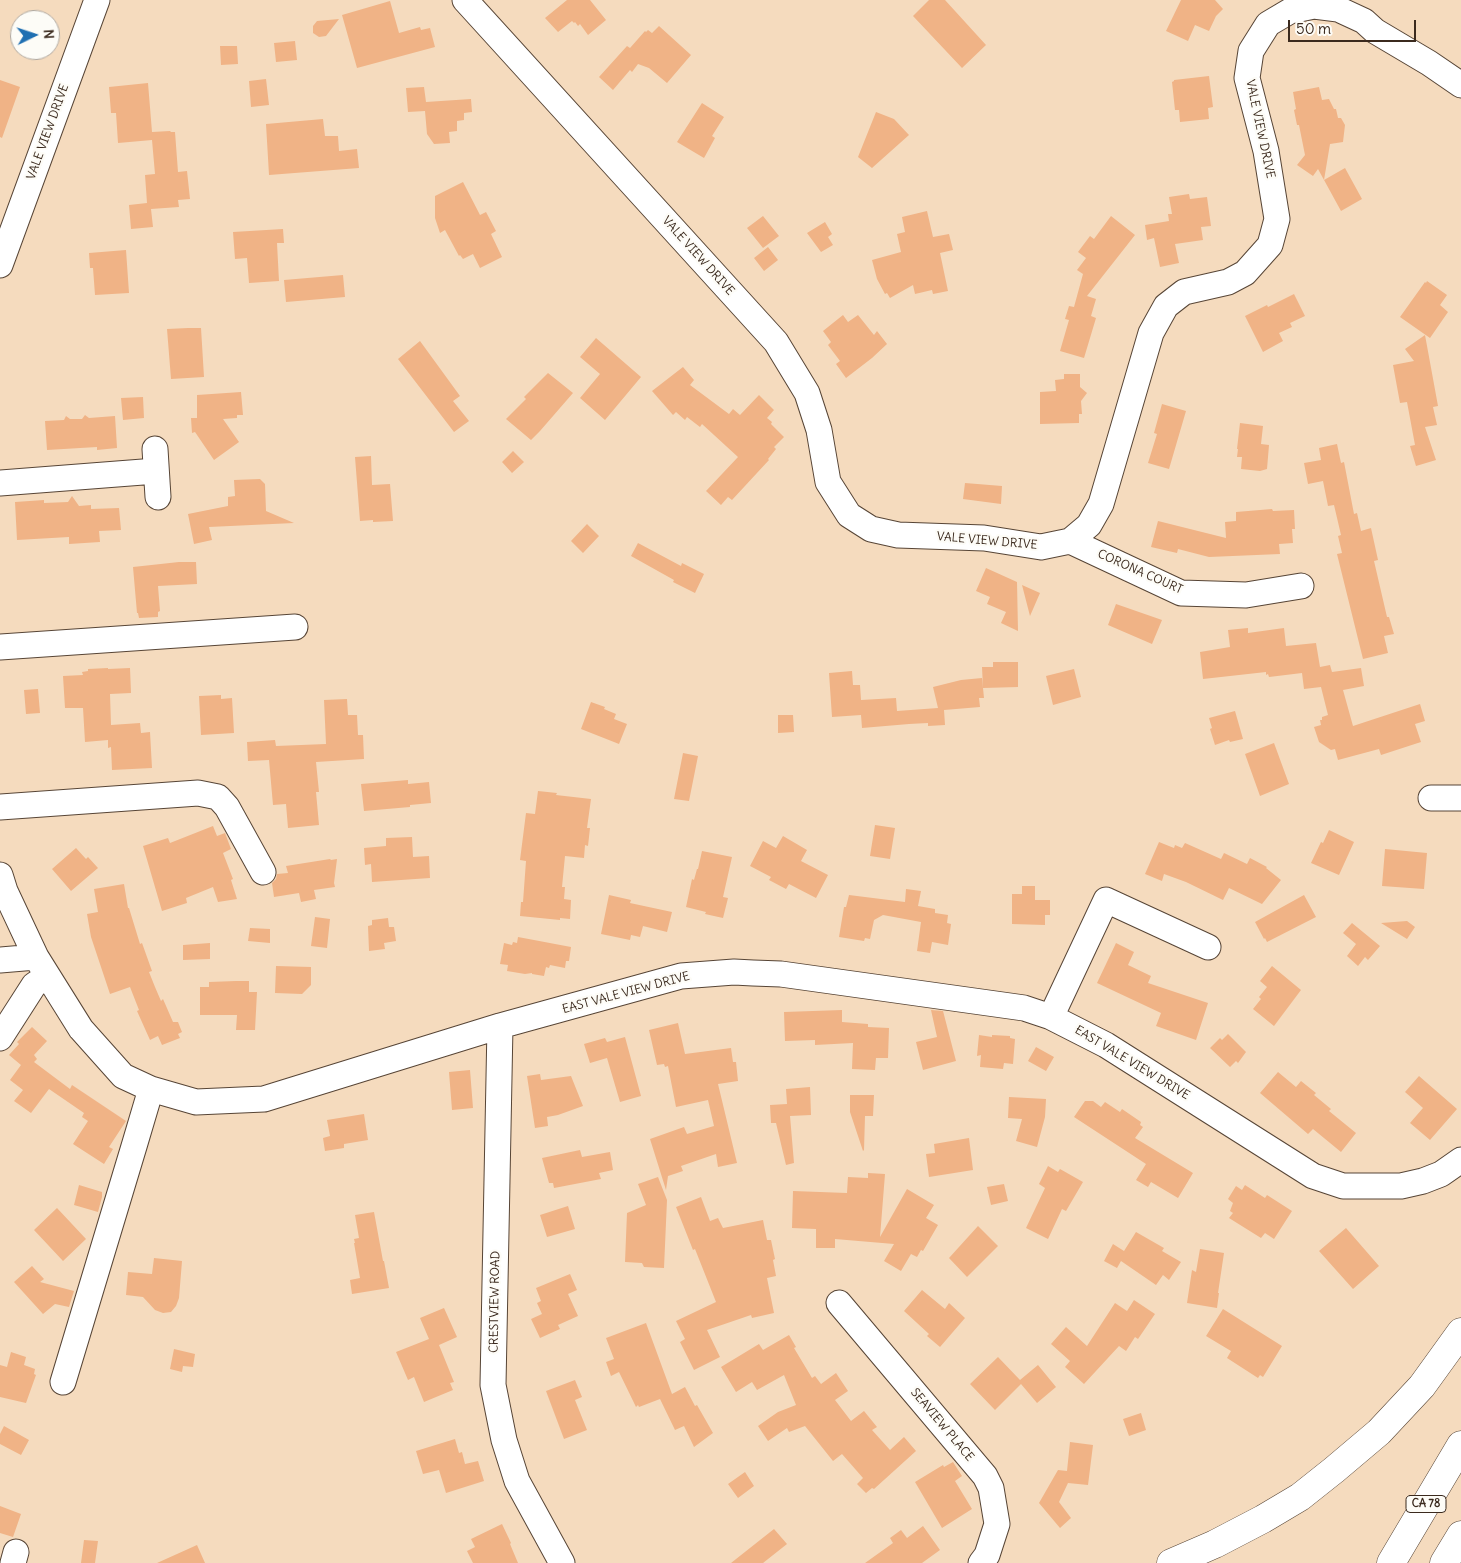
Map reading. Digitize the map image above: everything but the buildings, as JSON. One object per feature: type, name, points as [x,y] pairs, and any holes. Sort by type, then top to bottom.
[{"type":"highway","points":[[1171,1563],[1215,1544],[1263,1519],[1300,1496],[1334,1470],[1379,1432],[1422,1386],[1461,1332]]},
{"type":"highway","name":"CA 78","points":[[1391,1563],[1461,1445]]},
{"type":"highway","points":[[1444,1563],[1461,1535]]},
{"type":"street","name":"VALE VIEW DRIVE","points":[[0,265],[97,0]]},
{"type":"street","name":"VALE VIEW DRIVE","points":[[465,0],[776,342],[807,393],[819,430],[828,482],[849,515],[871,529],[898,535],[984,538],[1041,546],[1070,541],[1089,525],[1101,504],[1151,333],[1166,306],[1184,292],[1228,282],[1246,273],[1270,244],[1277,219],[1266,151],[1247,78],[1251,50],[1268,24],[1290,11],[1314,6],[1338,9],[1364,21],[1375,31],[1429,62],[1461,85]]},
{"type":"street","points":[[0,483],[155,460],[158,498]]},
{"type":"street","name":"CORONA COURT","points":[[1070,541],[1181,593],[1246,595],[1301,586]]},
{"type":"street","points":[[0,647],[295,627]]},
{"type":"street","points":[[0,807],[198,793],[218,797],[227,808],[263,872]]},
{"type":"street","points":[[1431,798],[1461,798]]},
{"type":"street","points":[[0,875],[5,891],[41,967],[34,985],[0,1038]]},
{"type":"street","points":[[1051,1017],[1106,900],[1208,947]]},
{"type":"street","points":[[0,960],[41,967]]},
{"type":"street","name":"EAST VALE VIEW DRIVE","points":[[41,967],[80,1029],[123,1076],[150,1089],[196,1102],[264,1099],[500,1026],[681,976],[734,972],[781,974],[1016,1006],[1051,1017],[1106,1045],[1313,1176],[1343,1186],[1401,1186],[1423,1181],[1441,1174],[1461,1160]]},
{"type":"street","name":"CRESTVIEW ROAD","points":[[500,1026],[493,1385],[504,1440],[517,1481],[562,1563]]},
{"type":"street","points":[[63,1382],[150,1089]]},
{"type":"street","name":"SEAVIEW PLACE","points":[[839,1303],[985,1476],[991,1488],[997,1524],[988,1555],[981,1563]]}]
